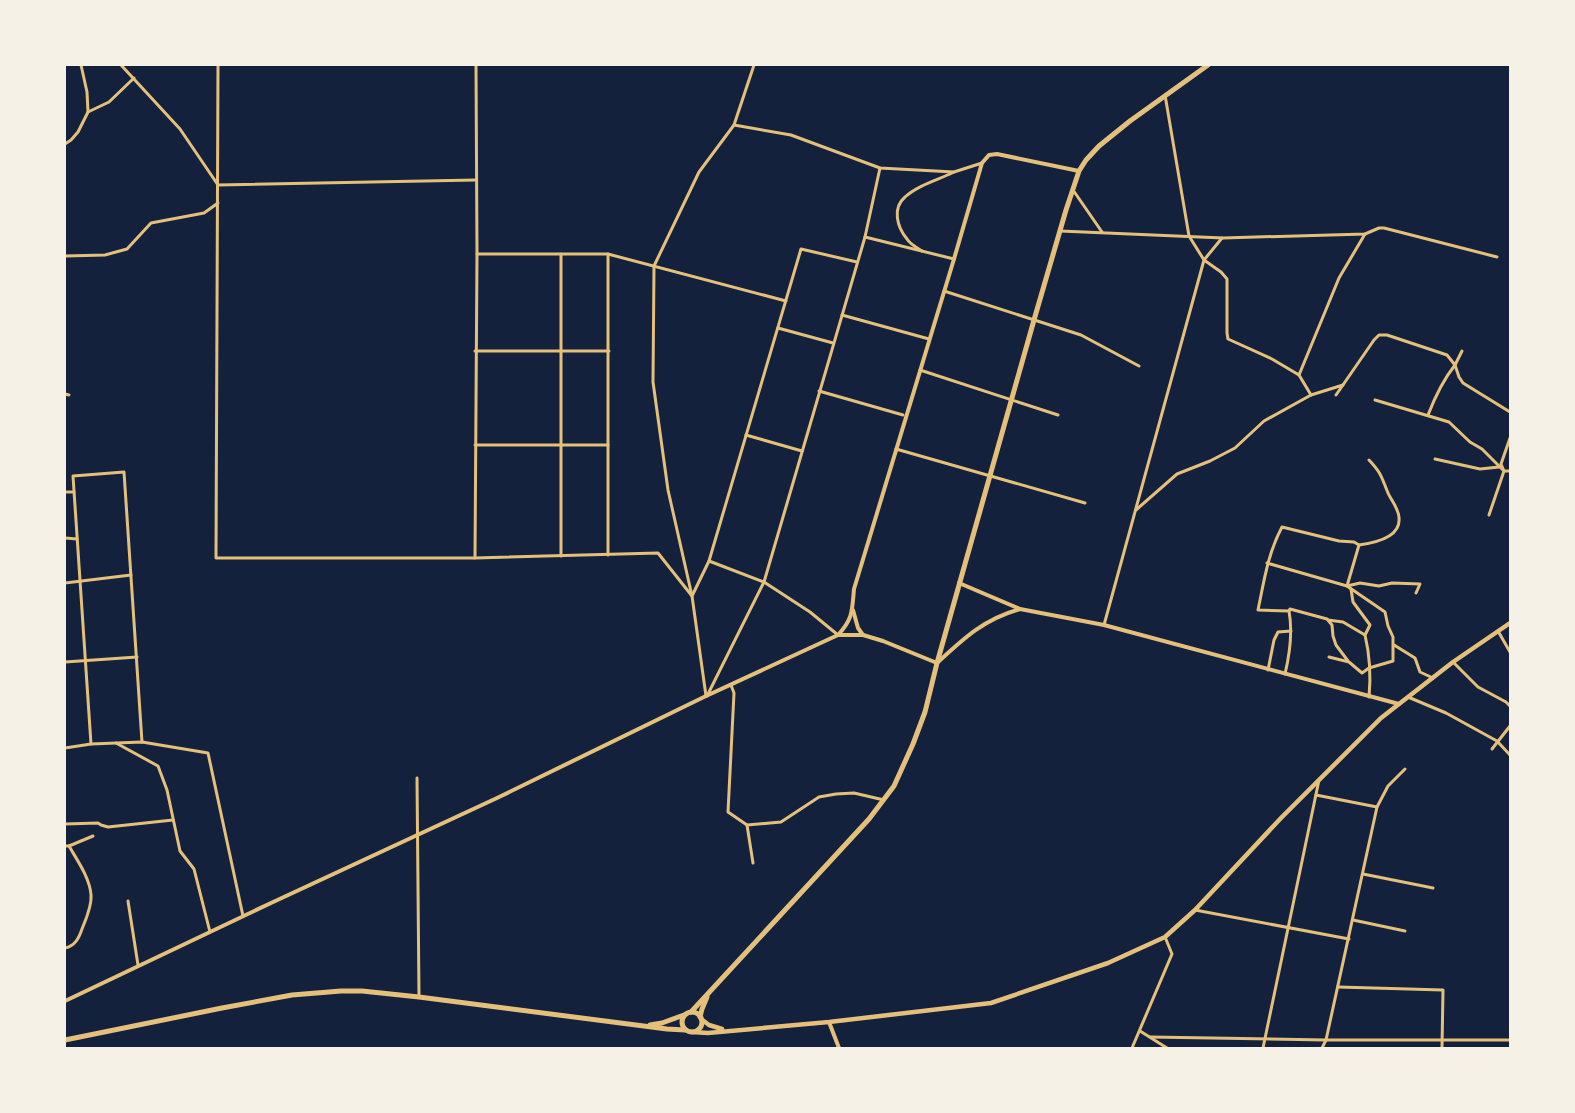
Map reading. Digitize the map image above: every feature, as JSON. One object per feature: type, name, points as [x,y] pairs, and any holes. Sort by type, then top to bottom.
[{"type":"highway","points":[[645,1025],[662,1023],[691,1012],[884,800],[894,786],[914,744],[925,712],[959,583],[1034,320],[1079,171],[1099,146],[1165,95],[1208,65]]},
{"type":"highway","points":[[65,1040],[292,995],[362,991],[689,1031],[698,1029],[702,1023],[702,1009],[710,992]]},
{"type":"highway","points":[[691,1012],[695,1012],[701,1018]]},
{"type":"highway","points":[[684,1015],[682,1022],[689,1031]]},
{"type":"main road","points":[[689,1031],[708,1033],[991,1004],[1108,963],[1165,937],[1195,910],[1320,778],[1382,718],[1453,662],[1510,623]]},
{"type":"main road","points":[[701,1018],[718,1029],[731,1030]]},
{"type":"street","points":[[65,144],[78,132],[88,112],[87,92],[81,65]]},
{"type":"street","points":[[121,65],[180,129],[218,185]]},
{"type":"street","points":[[218,65],[216,558],[474,558],[658,553],[692,596]]},
{"type":"street","points":[[474,558],[477,254],[476,65]]},
{"type":"street","points":[[706,696],[692,596],[668,490],[653,382],[654,266],[699,172],[734,125],[754,65]]},
{"type":"street","points":[[88,112],[109,102],[134,78]]},
{"type":"street","points":[[1165,95],[1189,236],[1204,260],[1221,272],[1227,279],[1228,339],[1272,359],[1299,375],[1311,395]]},
{"type":"street","points":[[734,125],[791,136],[880,168],[954,172]]},
{"type":"street","points":[[65,1001],[838,635],[847,626],[850,618],[854,589],[982,163],[989,155],[997,154],[1079,171]]},
{"type":"street","points":[[922,251],[906,239],[897,220],[897,210],[904,198],[915,190],[954,172],[982,163]]},
{"type":"street","points":[[706,696],[764,582],[857,262],[880,168]]},
{"type":"street","points":[[218,185],[476,180]]},
{"type":"street","points":[[1073,189],[1102,232]]},
{"type":"street","points":[[65,256],[105,255],[127,249],[151,223],[204,213],[218,203]]},
{"type":"street","points":[[1060,231],[1223,238],[1365,234],[1379,228],[1384,228],[1497,257]]},
{"type":"street","points":[[1299,375],[1339,278],[1365,234]]},
{"type":"street","points":[[864,237],[954,259]]},
{"type":"street","points":[[1104,625],[1204,260],[1223,238]]},
{"type":"street","points":[[692,596],[709,561],[801,249],[857,262]]},
{"type":"street","points":[[477,254],[608,254],[786,301]]},
{"type":"street","points":[[561,254],[561,556]]},
{"type":"street","points":[[608,254],[608,555]]},
{"type":"street","points":[[944,290],[1082,335],[1139,366]]},
{"type":"street","points":[[842,315],[929,339]]},
{"type":"street","points":[[778,328],[834,343]]},
{"type":"street","points":[[1336,395],[1374,340],[1379,335],[1387,335],[1447,355],[1455,365],[1459,378],[1463,383],[1510,412]]},
{"type":"street","points":[[475,351],[609,351]]},
{"type":"street","points":[[1428,415],[1446,376],[1455,365],[1462,351]]},
{"type":"street","points":[[920,370],[1058,415]]},
{"type":"street","points":[[1135,511],[1177,474],[1210,461],[1235,448],[1264,421],[1311,395],[1343,385]]},
{"type":"street","points":[[819,391],[903,415]]},
{"type":"street","points":[[1375,400],[1449,422],[1465,438],[1482,449],[1499,467],[1504,471],[1510,471]]},
{"type":"street","points":[[746,435],[802,451]]},
{"type":"street","points":[[1489,515],[1504,471],[1501,464],[1510,438]]},
{"type":"street","points":[[475,445],[608,445]]},
{"type":"street","points":[[896,449],[1084,503]]},
{"type":"street","points":[[1435,459],[1480,469],[1499,467]]},
{"type":"street","points":[[1365,635],[1343,622],[1328,620],[1290,609],[1289,611],[1258,610],[1273,542],[1282,527],[1339,541],[1354,542],[1359,545],[1368,544],[1390,536],[1396,531],[1400,518],[1381,472],[1369,460]]},
{"type":"street","points":[[91,744],[73,476],[124,472],[142,742]]},
{"type":"street","points":[[65,492],[74,492]]},
{"type":"street","points":[[65,538],[77,539]]},
{"type":"street","points":[[1347,586],[1359,545]]},
{"type":"street","points":[[709,561],[764,582],[810,612],[838,635],[863,636],[883,641],[937,663],[965,638],[992,619],[1004,613],[1020,609]]},
{"type":"street","points":[[1267,563],[1347,586],[1385,612],[1393,637],[1393,661],[1370,668],[1362,673],[1349,662],[1336,645],[1332,625],[1328,620]]},
{"type":"street","points":[[65,583],[131,575]]},
{"type":"street","points":[[959,583],[1020,609],[1104,625],[1399,704]]},
{"type":"street","points":[[1347,586],[1360,583],[1380,586],[1392,583],[1420,584],[1416,592]]},
{"type":"street","points":[[1351,589],[1353,602],[1370,626],[1365,635],[1370,658],[1371,679],[1369,696]]},
{"type":"street","points":[[1002,602],[1004,613]]},
{"type":"street","points":[[852,608],[854,620],[863,636]]},
{"type":"street","points":[[1286,674],[1291,644],[1289,611]]},
{"type":"street","points":[[1498,630],[1510,652]]},
{"type":"street","points":[[1268,670],[1274,640],[1278,632],[1291,631]]},
{"type":"street","points":[[1394,644],[1415,658],[1420,672],[1433,678]]},
{"type":"street","points":[[65,662],[136,657]]},
{"type":"street","points":[[1329,657],[1349,662]]},
{"type":"street","points":[[1453,662],[1478,687],[1510,706]]},
{"type":"street","points":[[731,685],[734,693],[728,812],[747,825],[781,822],[819,797],[854,793],[884,800]]},
{"type":"street","points":[[1408,697],[1446,713],[1497,741],[1510,755]]},
{"type":"street","points":[[1492,749],[1510,726]]},
{"type":"street","points":[[65,748],[91,744],[142,742],[208,753],[243,916]]},
{"type":"street","points":[[116,743],[158,766],[167,790],[180,851],[194,869],[210,932]]},
{"type":"street","points":[[1322,1048],[1326,1040],[1349,940],[1377,807],[1388,786],[1405,769]]},
{"type":"street","points":[[417,778],[420,997]]},
{"type":"street","points":[[1263,1048],[1320,778]]},
{"type":"street","points":[[1316,795],[1377,807]]},
{"type":"street","points":[[65,824],[98,823],[108,827],[173,820]]},
{"type":"street","points":[[747,825],[753,863]]},
{"type":"street","points":[[65,948],[72,946],[79,937],[88,916],[91,896],[86,879],[67,846],[93,836]]},
{"type":"street","points":[[1363,874],[1433,888]]},
{"type":"street","points":[[128,902],[138,965]]},
{"type":"street","points":[[1195,910],[1349,940]]},
{"type":"street","points":[[1353,920],[1406,931]]},
{"type":"street","points":[[1132,1048],[1172,954],[1165,937]]},
{"type":"street","points":[[1338,987],[1443,990],[1442,1048]]},
{"type":"street","points":[[829,1022],[839,1048]]},
{"type":"street","points":[[1140,1031],[1168,1048]]},
{"type":"street","points":[[1150,1037],[1326,1040],[1510,1040]]}]
